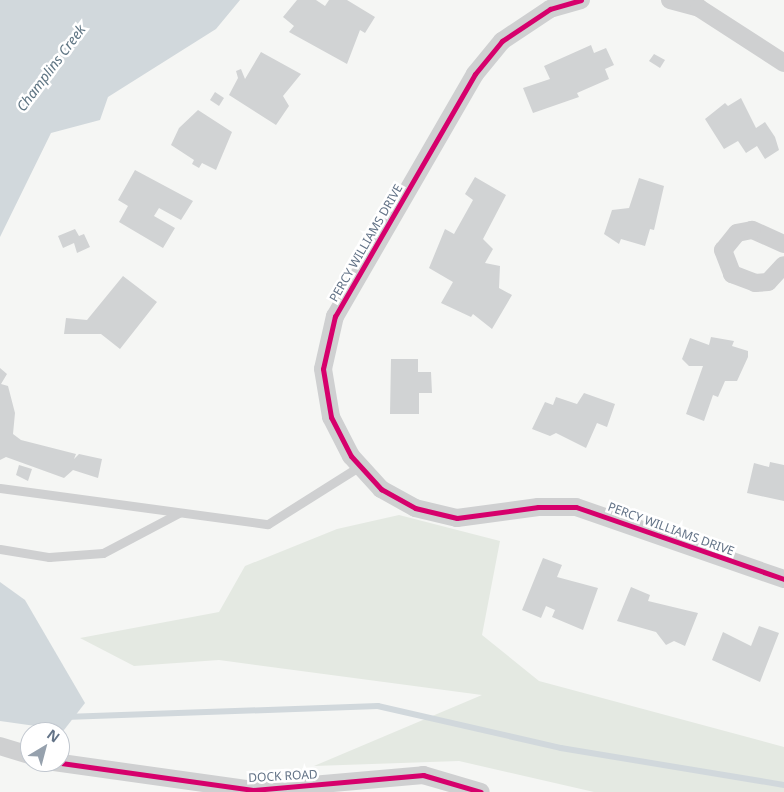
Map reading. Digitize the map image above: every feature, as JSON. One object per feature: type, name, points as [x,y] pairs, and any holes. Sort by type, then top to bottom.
[{"type":"street","name":"PERCY WILLIAMS DRIVE","points":[[581,0],[550,9],[502,41],[475,74],[335,316],[323,369],[331,418],[360,466],[381,489],[415,508],[457,518],[538,507],[576,508],[784,579]]},
{"type":"street","points":[[670,0],[699,8],[784,63]]},
{"type":"street","points":[[784,244],[752,230],[737,233],[723,250],[732,274],[755,283],[768,282],[784,265]]},
{"type":"street","points":[[0,746],[20,752]]},
{"type":"street","name":"DOCK ROAD","points":[[70,764],[253,790],[423,775],[481,792]]},
{"type":"lane","points":[[0,488],[268,524],[360,466]]},
{"type":"lane","points":[[0,549],[49,557],[103,553],[180,513]]},
{"type":"shaded area","points":[[399,515],[500,541],[482,635],[539,681],[784,747],[784,792],[594,792],[459,761],[314,766],[482,695],[219,660],[134,666],[80,638],[219,612],[245,566],[337,529]]},
{"type":"water","name":"Champlins Creek","points":[[0,0],[240,0],[216,29],[108,97],[100,120],[51,133],[0,237]]},
{"type":"water","points":[[0,582],[25,600],[85,703],[70,722],[20,722],[20,724],[0,721]]},
{"type":"building","points":[[297,0],[316,0],[325,6],[329,0],[347,0],[375,17],[365,33],[360,30],[347,64],[289,32],[294,26],[283,17]]},
{"type":"building","points":[[591,45],[594,53],[606,48],[614,65],[605,69],[609,79],[577,93],[579,97],[533,113],[523,88],[550,79],[544,66]]},
{"type":"building","points":[[261,52],[301,74],[283,96],[289,106],[276,125],[229,95],[238,78],[236,71],[241,69],[245,79]]},
{"type":"building","points":[[654,54],[665,60],[660,68],[649,61]]},
{"type":"building","points":[[215,92],[224,98],[219,106],[210,100]]},
{"type":"building","points":[[741,98],[756,128],[765,122],[775,137],[779,150],[765,159],[757,146],[746,153],[738,141],[724,149],[705,119],[725,103],[728,106]]},
{"type":"building","points":[[198,110],[232,132],[216,170],[202,163],[199,168],[192,164],[194,160],[171,145],[179,128]]},
{"type":"building","points":[[135,170],[193,201],[181,220],[159,208],[154,216],[175,228],[163,248],[119,222],[128,206],[118,200]]},
{"type":"building","points":[[475,177],[506,195],[483,239],[493,249],[485,263],[500,266],[499,288],[512,295],[492,329],[473,314],[471,317],[441,303],[453,282],[429,268],[445,229],[454,234],[473,200],[465,194]]},
{"type":"building","points":[[639,178],[664,186],[654,230],[650,229],[645,246],[621,239],[619,244],[604,234],[612,210],[629,208]]},
{"type":"building","points":[[75,229],[79,236],[84,234],[90,247],[77,253],[74,243],[63,248],[58,236]]},
{"type":"building","points":[[123,276],[157,302],[120,349],[101,334],[64,334],[66,318],[87,320]]},
{"type":"building","points":[[711,337],[734,341],[732,346],[748,351],[748,357],[737,381],[725,381],[718,397],[713,395],[704,421],[686,414],[703,366],[689,366],[682,359],[690,338],[709,345]]},
{"type":"building","points":[[391,359],[418,359],[418,372],[431,372],[432,393],[419,393],[419,414],[390,414]]},
{"type":"building","points":[[0,368],[7,374],[1,384],[8,386],[15,413],[13,434],[21,440],[76,454],[74,459],[79,454],[102,459],[98,478],[73,470],[64,478],[6,457],[0,460]]},
{"type":"building","points":[[584,393],[615,404],[607,427],[597,423],[586,448],[556,433],[550,436],[532,429],[545,402],[553,405],[556,397],[577,404]]},
{"type":"building","points":[[770,462],[784,465],[784,501],[747,493],[754,463],[769,467]]},
{"type":"building","points":[[19,465],[32,469],[28,481],[16,475]]},
{"type":"building","points":[[543,558],[562,565],[557,577],[598,588],[583,630],[552,617],[555,610],[546,606],[541,618],[522,610]]},
{"type":"building","points":[[631,587],[650,595],[648,601],[698,613],[685,646],[674,641],[666,645],[656,632],[617,621]]},
{"type":"building","points":[[759,626],[779,633],[760,682],[712,660],[723,632],[751,646]]},
{"type":"waterway","points":[[65,717],[378,706],[561,748],[784,785]]},
{"type":"cycle path","points":[[581,0],[550,9],[502,41],[475,74],[335,316],[323,369],[331,417],[351,456],[381,489],[415,508],[457,518],[538,507],[576,507],[784,579]]},
{"type":"cycle path","points":[[70,764],[253,790],[423,775],[481,792]]}]
